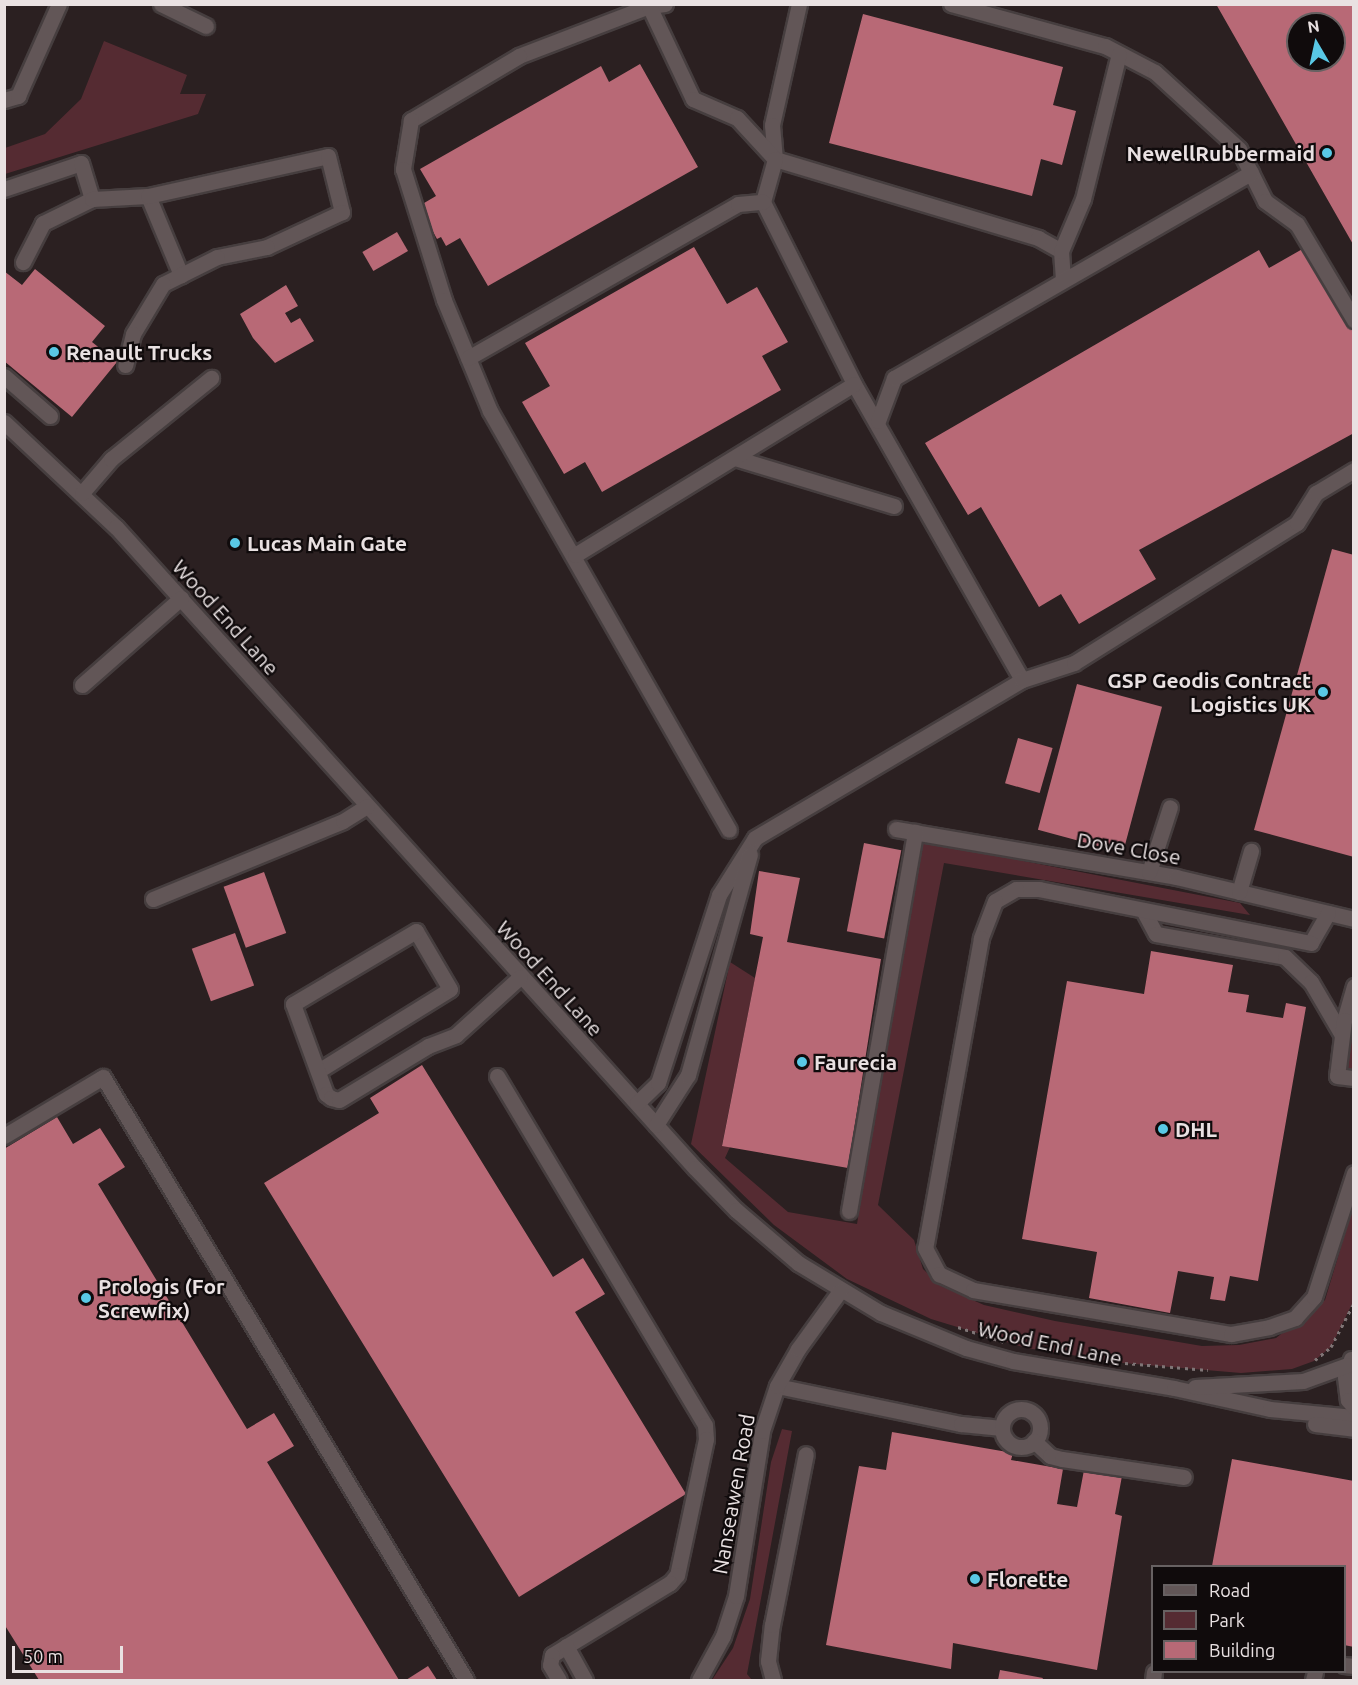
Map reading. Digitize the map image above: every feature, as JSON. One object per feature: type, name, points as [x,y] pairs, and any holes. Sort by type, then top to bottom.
[{"type":"street","points":[[4,100],[18,96],[59,4]]},
{"type":"street","points":[[161,4],[206,26]]},
{"type":"street","points":[[665,4],[649,6],[519,56],[411,120],[403,169],[444,300],[490,411],[575,555],[729,830]]},
{"type":"street","points":[[799,4],[772,125],[775,159],[763,202],[854,384],[878,421],[1022,680]]},
{"type":"street","points":[[951,4],[1105,46],[1155,72],[1239,150],[1265,201],[1297,224],[1353,320]]},
{"type":"street","points":[[649,6],[693,99],[737,118],[775,159],[1038,238],[1061,251]]},
{"type":"street","points":[[1063,279],[1061,251],[1083,199],[1119,54]]},
{"type":"street","points":[[23,262],[43,223],[92,199],[148,196],[328,156],[342,212],[267,247],[217,257],[163,284],[133,334],[125,364]]},
{"type":"street","points":[[4,189],[81,163],[92,199]]},
{"type":"street","points":[[878,421],[894,378],[1251,173]]},
{"type":"street","points":[[148,196],[181,275]]},
{"type":"street","points":[[468,358],[738,204],[763,202]]},
{"type":"street","points":[[4,376],[50,416]]},
{"type":"street","points":[[82,493],[111,459],[211,378]]},
{"type":"street","points":[[575,555],[854,384]]},
{"type":"street","name":"Wood End Lane","points":[[8,431],[82,493],[181,598],[520,977],[637,1104],[660,1119],[759,1231],[840,1291],[934,1336],[1013,1361],[1174,1388],[1270,1409],[1353,1417]]},
{"type":"street","points":[[735,458],[894,506]]},
{"type":"street","points":[[637,1104],[658,1083],[719,895],[755,838],[1022,680],[1074,663],[1297,523],[1316,493],[1353,470]]},
{"type":"street","points":[[82,685],[181,598]]},
{"type":"street","points":[[153,899],[343,821],[367,806]]},
{"type":"street","points":[[1149,872],[1170,807]]},
{"type":"street","name":"Dove Close","points":[[896,829],[1149,872],[1353,919]]},
{"type":"street","points":[[849,1211],[915,832]]},
{"type":"street","points":[[660,1119],[688,1075],[755,838]]},
{"type":"street","points":[[1239,892],[1251,851]]},
{"type":"street","points":[[1328,913],[1311,943],[1039,890],[1016,889],[995,900],[981,938],[925,1233],[925,1248],[939,1274],[973,1290],[1231,1334],[1269,1327],[1295,1318],[1314,1297],[1353,1173]]},
{"type":"street","points":[[1143,910],[1156,934],[1285,957],[1311,982],[1342,1035]]},
{"type":"street","points":[[318,1071],[450,989],[416,932],[293,1004],[318,1071],[327,1094],[339,1100],[428,1046],[456,1035],[520,977]]},
{"type":"street","points":[[1353,986],[1342,1035],[1337,1076],[1353,1078]]},
{"type":"street","points":[[681,1009],[706,1016]]},
{"type":"street","points":[[497,1076],[705,1425],[706,1439],[677,1575],[670,1583],[566,1646],[549,1659],[559,1680]]},
{"type":"street","points":[[4,1136],[103,1077],[466,1680]]},
{"type":"street","name":"Nanseawen Road","points":[[699,1680],[723,1636],[736,1596],[762,1431],[777,1386],[798,1349],[840,1291]]},
{"type":"street","points":[[1352,1359],[1346,1390],[1353,1407]]},
{"type":"street","name":"Wood End Lane","points":[[1174,1388],[1281,1384],[1303,1381],[1352,1359]]},
{"type":"street","points":[[777,1386],[962,1424],[1002,1428]]},
{"type":"street","points":[[1270,1409],[1302,1422],[1353,1429]]},
{"type":"street","points":[[1028,1410],[1039,1424],[1034,1441],[1017,1446],[1006,1440],[1002,1428],[1011,1413],[1028,1410]]},
{"type":"street","points":[[1034,1441],[1050,1456],[1062,1459],[1184,1478]]},
{"type":"street","points":[[773,1680],[768,1661],[772,1625],[806,1454]]},
{"type":"street","points":[[566,1646],[585,1680]]},
{"type":"path","points":[[1314,1361],[1331,1347],[1353,1303]]},
{"type":"path","points":[[952,1325],[1015,1345]]},
{"type":"path","points":[[1123,1363],[1218,1371]]},
{"type":"green space","points":[[104,41],[187,75],[180,94],[206,94],[198,114],[5,174],[5,148],[45,134],[81,99]]},
{"type":"green space","points":[[920,841],[1240,903],[1250,915],[944,863],[878,1205],[914,1240],[923,1269],[941,1286],[984,1305],[1055,1321],[1202,1346],[1239,1345],[1276,1338],[1325,1300],[1353,1207],[1353,1302],[1331,1347],[1314,1361],[1292,1369],[1241,1373],[1123,1363],[1026,1348],[931,1319],[847,1279],[774,1225],[691,1144],[730,962],[755,978],[722,1145],[730,1147],[725,1158],[788,1212],[857,1224]]},
{"type":"green space","points":[[1353,1017],[1353,1070],[1344,1068]]},
{"type":"green space","points":[[782,1429],[792,1431],[747,1674],[752,1680],[712,1680],[733,1648],[750,1599],[771,1462]]},
{"type":"building","name":"NewellRubbermaid","points":[[1216,4],[1354,4],[1354,246]]},
{"type":"building","points":[[863,14],[1063,67],[1053,105],[1076,111],[1062,165],[1041,159],[1032,196],[829,143]]},
{"type":"building","points":[[640,64],[698,167],[488,286],[460,238],[446,246],[441,237],[437,239],[419,206],[436,196],[420,169],[601,66],[609,82]]},
{"type":"building","points":[[397,232],[408,251],[373,271],[362,252]]},
{"type":"building","points":[[694,247],[727,304],[757,287],[788,342],[762,356],[781,390],[602,492],[585,462],[564,474],[522,402],[550,386],[525,343]]},
{"type":"building","points":[[1306,247],[1354,329],[1354,433],[1139,550],[1156,579],[1079,624],[1061,594],[1039,607],[981,507],[968,515],[925,443],[1259,250],[1269,268]]},
{"type":"building","name":"Renault Trucks","points":[[35,269],[105,326],[92,342],[117,362],[72,417],[4,361],[4,271],[22,285]]},
{"type":"building","points":[[286,285],[298,306],[285,313],[291,323],[300,318],[314,341],[275,363],[253,338],[240,314]]},
{"type":"building","name":"GSP Geodis Contract Logistics UK","points":[[1332,549],[1354,555],[1354,857],[1254,830]]},
{"type":"building","points":[[1077,684],[1162,707],[1123,853],[1038,830]]},
{"type":"building","points":[[1018,738],[1053,748],[1040,793],[1005,783]]},
{"type":"building","points":[[864,843],[901,850],[884,939],[847,931]]},
{"type":"building","name":"Faurecia","points":[[759,871],[800,878],[787,942],[881,959],[848,1168],[722,1146],[763,937],[750,934]]},
{"type":"building","points":[[264,872],[286,933],[246,948],[224,887]]},
{"type":"building","points":[[235,933],[254,986],[211,1001],[192,949]]},
{"type":"building","name":"DHL","points":[[1151,951],[1233,965],[1228,992],[1249,995],[1246,1012],[1283,1018],[1286,1003],[1306,1007],[1258,1281],[1230,1276],[1225,1301],[1210,1299],[1214,1277],[1178,1271],[1170,1313],[1089,1298],[1097,1252],[1022,1239],[1067,981],[1144,994]]},
{"type":"building","points":[[422,1065],[553,1277],[583,1258],[605,1294],[575,1312],[686,1494],[519,1597],[264,1183],[379,1113],[370,1098]]},
{"type":"building","name":"Prologis (For Screwfix)","points":[[57,1117],[73,1144],[100,1128],[125,1167],[98,1184],[247,1429],[274,1413],[294,1446],[267,1462],[399,1680],[39,1680],[4,1624],[4,1149]]},
{"type":"building","name":"Florette","points":[[892,1432],[1013,1453],[1011,1460],[1063,1469],[1057,1504],[1077,1507],[1084,1470],[1122,1476],[1115,1514],[1122,1516],[1097,1670],[953,1643],[951,1669],[826,1645],[859,1466],[886,1470]]},
{"type":"building","points":[[1232,1459],[1354,1481],[1354,1647],[1346,1645],[1346,1565],[1212,1565]]},
{"type":"building","points":[[428,1666],[437,1680],[406,1680]]},
{"type":"building","points":[[1000,1670],[1043,1678],[1042,1680],[998,1680]]},
{"type":"place","name":"NewellRubbermaid","points":[[1327,153]]},
{"type":"place","name":"Renault Trucks","points":[[54,352]]},
{"type":"place","name":"Lucas Main Gate","points":[[235,543]]},
{"type":"place","name":"GSP Geodis Contract Logistics UK","points":[[1323,692]]},
{"type":"place","name":"Faurecia","points":[[802,1062]]},
{"type":"place","name":"DHL","points":[[1163,1129]]},
{"type":"place","name":"Prologis (For Screwfix)","points":[[86,1298]]},
{"type":"place","name":"Florette","points":[[975,1579]]}]
